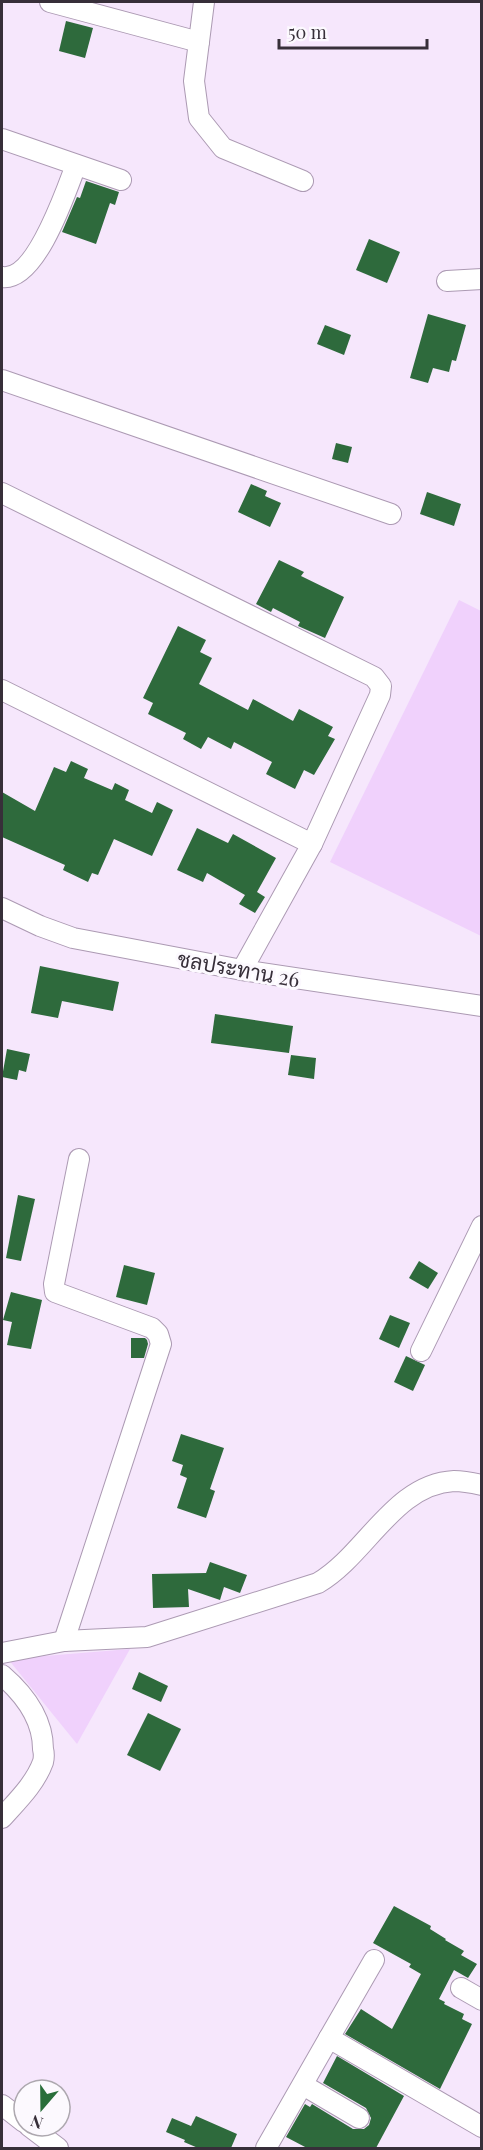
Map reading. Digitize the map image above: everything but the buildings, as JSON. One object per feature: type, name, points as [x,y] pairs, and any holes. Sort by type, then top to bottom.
[{"type":"street","points":[[50,2],[199,42]]},
{"type":"street","points":[[204,2],[194,81],[199,118],[223,148],[303,181]]},
{"type":"street","points":[[2,139],[121,180]]},
{"type":"street","points":[[2,277],[15,276],[48,234],[76,165]]},
{"type":"street","points":[[447,281],[482,279]]},
{"type":"street","points":[[2,380],[391,514]]},
{"type":"street","points":[[2,494],[374,677],[381,686],[380,695],[312,844],[242,970]]},
{"type":"street","points":[[2,690],[312,844]]},
{"type":"street","name":"ชลประทาน 26","points":[[2,908],[73,938],[242,970],[482,1006]]},
{"type":"street","points":[[64,1641],[161,1344],[158,1334],[152,1328],[55,1292],[54,1284],[79,1159]]},
{"type":"street","points":[[421,1351],[482,1226]]},
{"type":"street","points":[[2,1653],[64,1641],[147,1637],[318,1583],[332,1575],[360,1549],[395,1508],[434,1484],[455,1481],[482,1485]]},
{"type":"street","points":[[2,1675],[15,1686],[36,1715],[43,1739],[44,1761],[24,1793],[2,1818]]},
{"type":"street","points":[[266,2148],[375,1960]]},
{"type":"street","points":[[461,1988],[482,2000]]},
{"type":"street","points":[[329,2038],[479,2120]]},
{"type":"street","points":[[303,2085],[359,2118]]},
{"type":"street","points":[[45,2138],[58,2148]]},
{"type":"shaded area","points":[[459,600],[481,611],[481,936],[330,862]]},
{"type":"shaded area","points":[[130,1649],[77,1744],[8,1659]]}]
